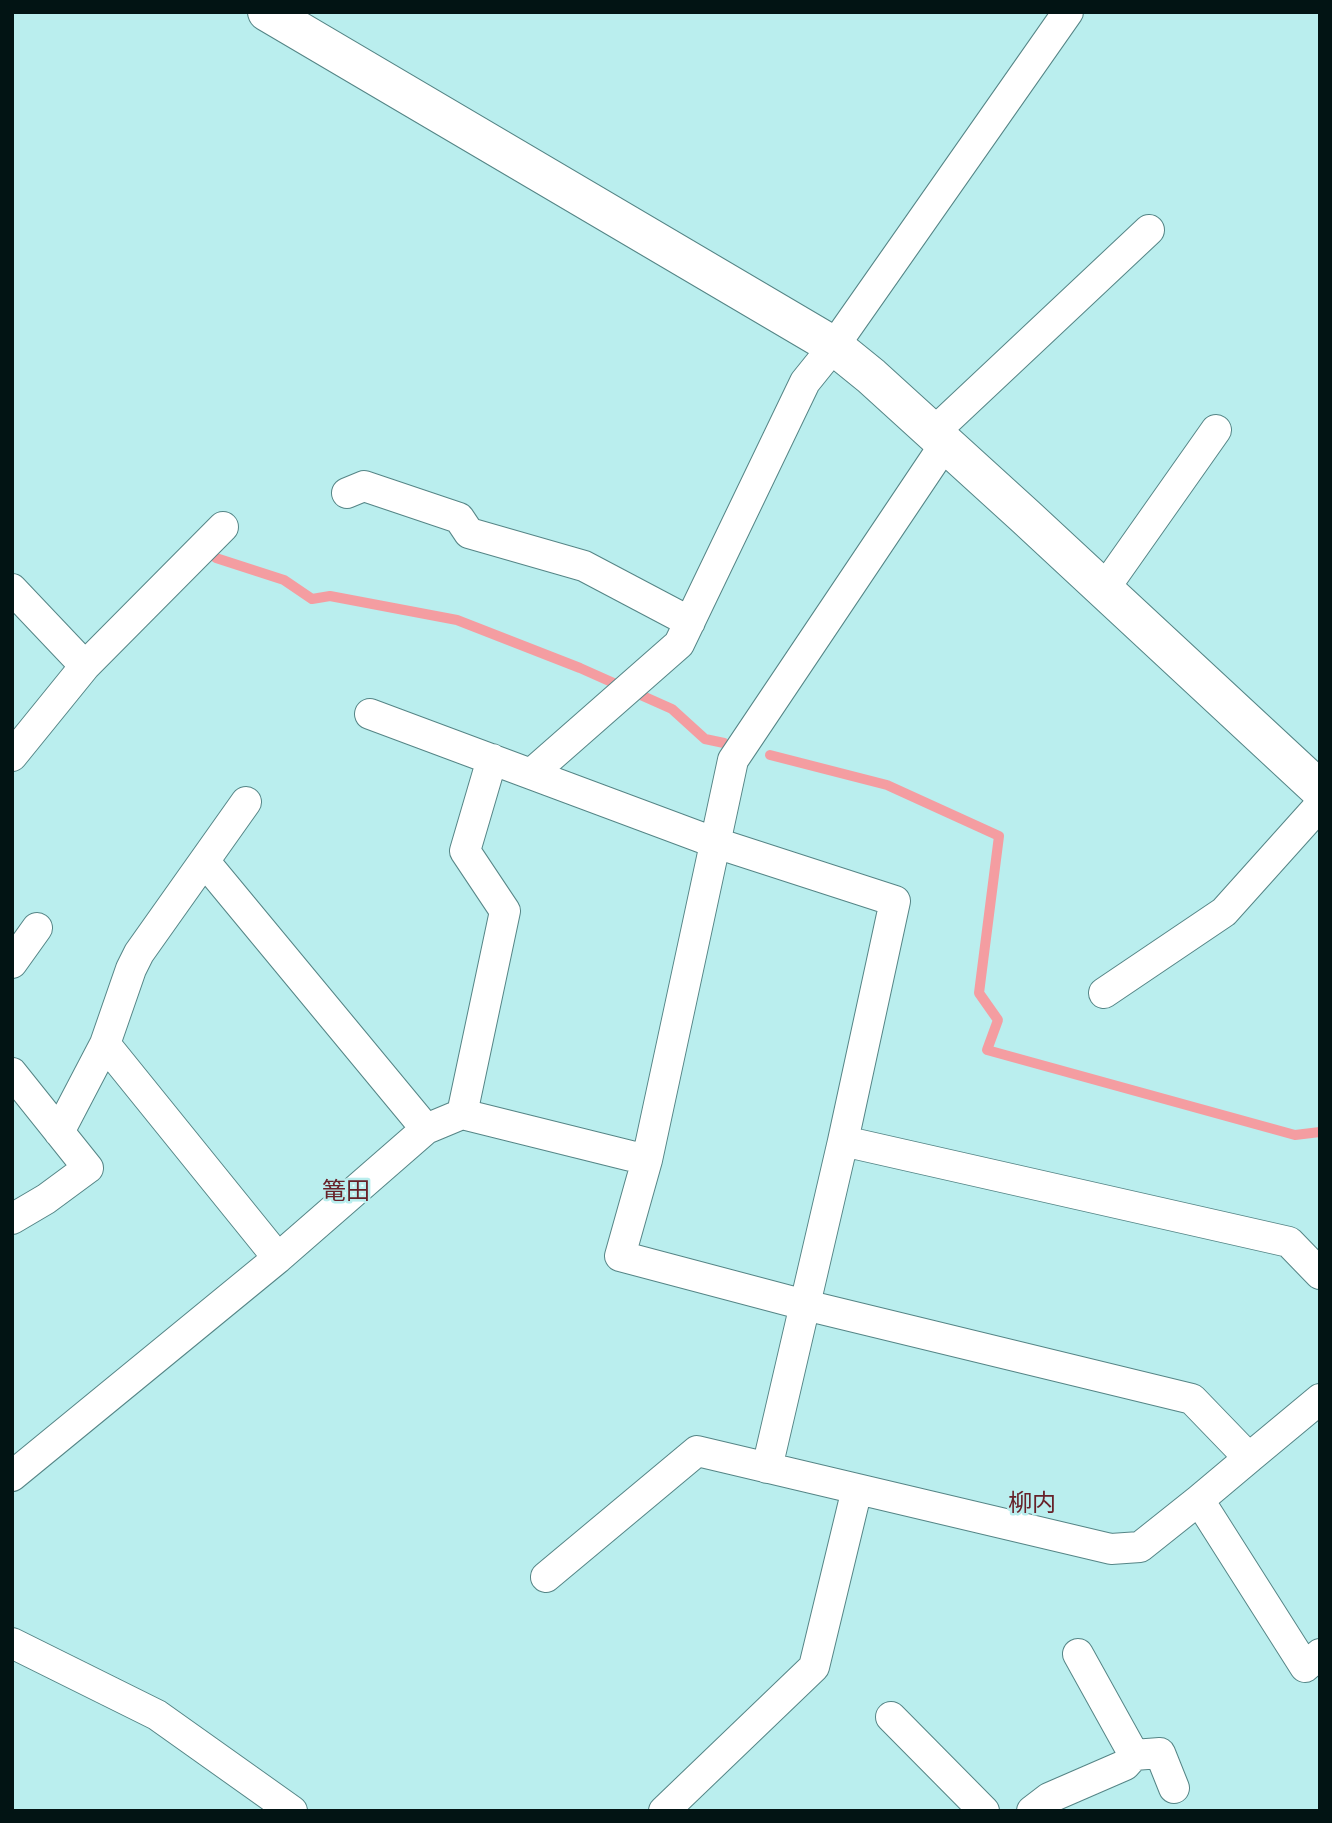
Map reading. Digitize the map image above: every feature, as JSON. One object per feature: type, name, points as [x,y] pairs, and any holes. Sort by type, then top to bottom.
[{"type":"street","points":[[267,12],[834,346],[939,438],[1320,790]]},
{"type":"street","points":[[531,774],[679,644],[805,382],[834,346],[1068,12]]},
{"type":"street","points":[[1149,230],[939,438],[733,760],[647,1160],[620,1256],[805,1306],[1192,1399],[1249,1458]]},
{"type":"street","points":[[1104,589],[1216,430]]},
{"type":"street","points":[[347,493],[364,486],[459,517],[469,533],[584,566],[690,622]]},
{"type":"street","points":[[12,756],[85,666],[223,527]]},
{"type":"street","points":[[12,589],[85,666]]},
{"type":"street","points":[[370,714],[716,843],[895,901],[843,1141],[767,1468]]},
{"type":"street","points":[[462,1114],[505,911],[464,851],[492,759]]},
{"type":"street","points":[[59,1132],[105,1044],[139,953],[246,802]]},
{"type":"street","points":[[1104,993],[1224,912],[1320,805]]},
{"type":"street","points":[[205,862],[426,1129]]},
{"type":"street","points":[[12,963],[37,928]]},
{"type":"street","points":[[105,1044],[278,1258]]},
{"type":"street","points":[[12,1073],[88,1168],[46,1199],[12,1219]]},
{"type":"street","points":[[12,1476],[278,1258],[426,1129],[462,1114],[647,1160]]},
{"type":"street","points":[[843,1141],[1289,1242],[1320,1274]]},
{"type":"street","points":[[545,1577],[697,1451],[1111,1549],[1140,1547],[1320,1399]]},
{"type":"street","points":[[664,1811],[814,1667],[857,1489]]},
{"type":"street","points":[[1199,1500],[1305,1667],[1320,1654]]},
{"type":"street","points":[[12,1643],[157,1715],[292,1811]]},
{"type":"street","points":[[1078,1654],[1133,1755]]},
{"type":"street","points":[[891,1717],[984,1811]]},
{"type":"street","points":[[1032,1811],[1049,1798],[1125,1765],[1133,1755],[1160,1753],[1174,1788]]},
{"type":"waterway","points":[[216,558],[284,580],[312,599],[330,596],[457,620],[580,668],[672,709],[705,739],[724,743]]},
{"type":"waterway","points":[[770,755],[887,785],[999,836],[979,993],[998,1020],[987,1050],[1295,1135],[1320,1132]]},
{"type":"district","name":"篭田","points":[[346,1193]]},
{"type":"district","name":"柳内","points":[[1032,1505]]}]
